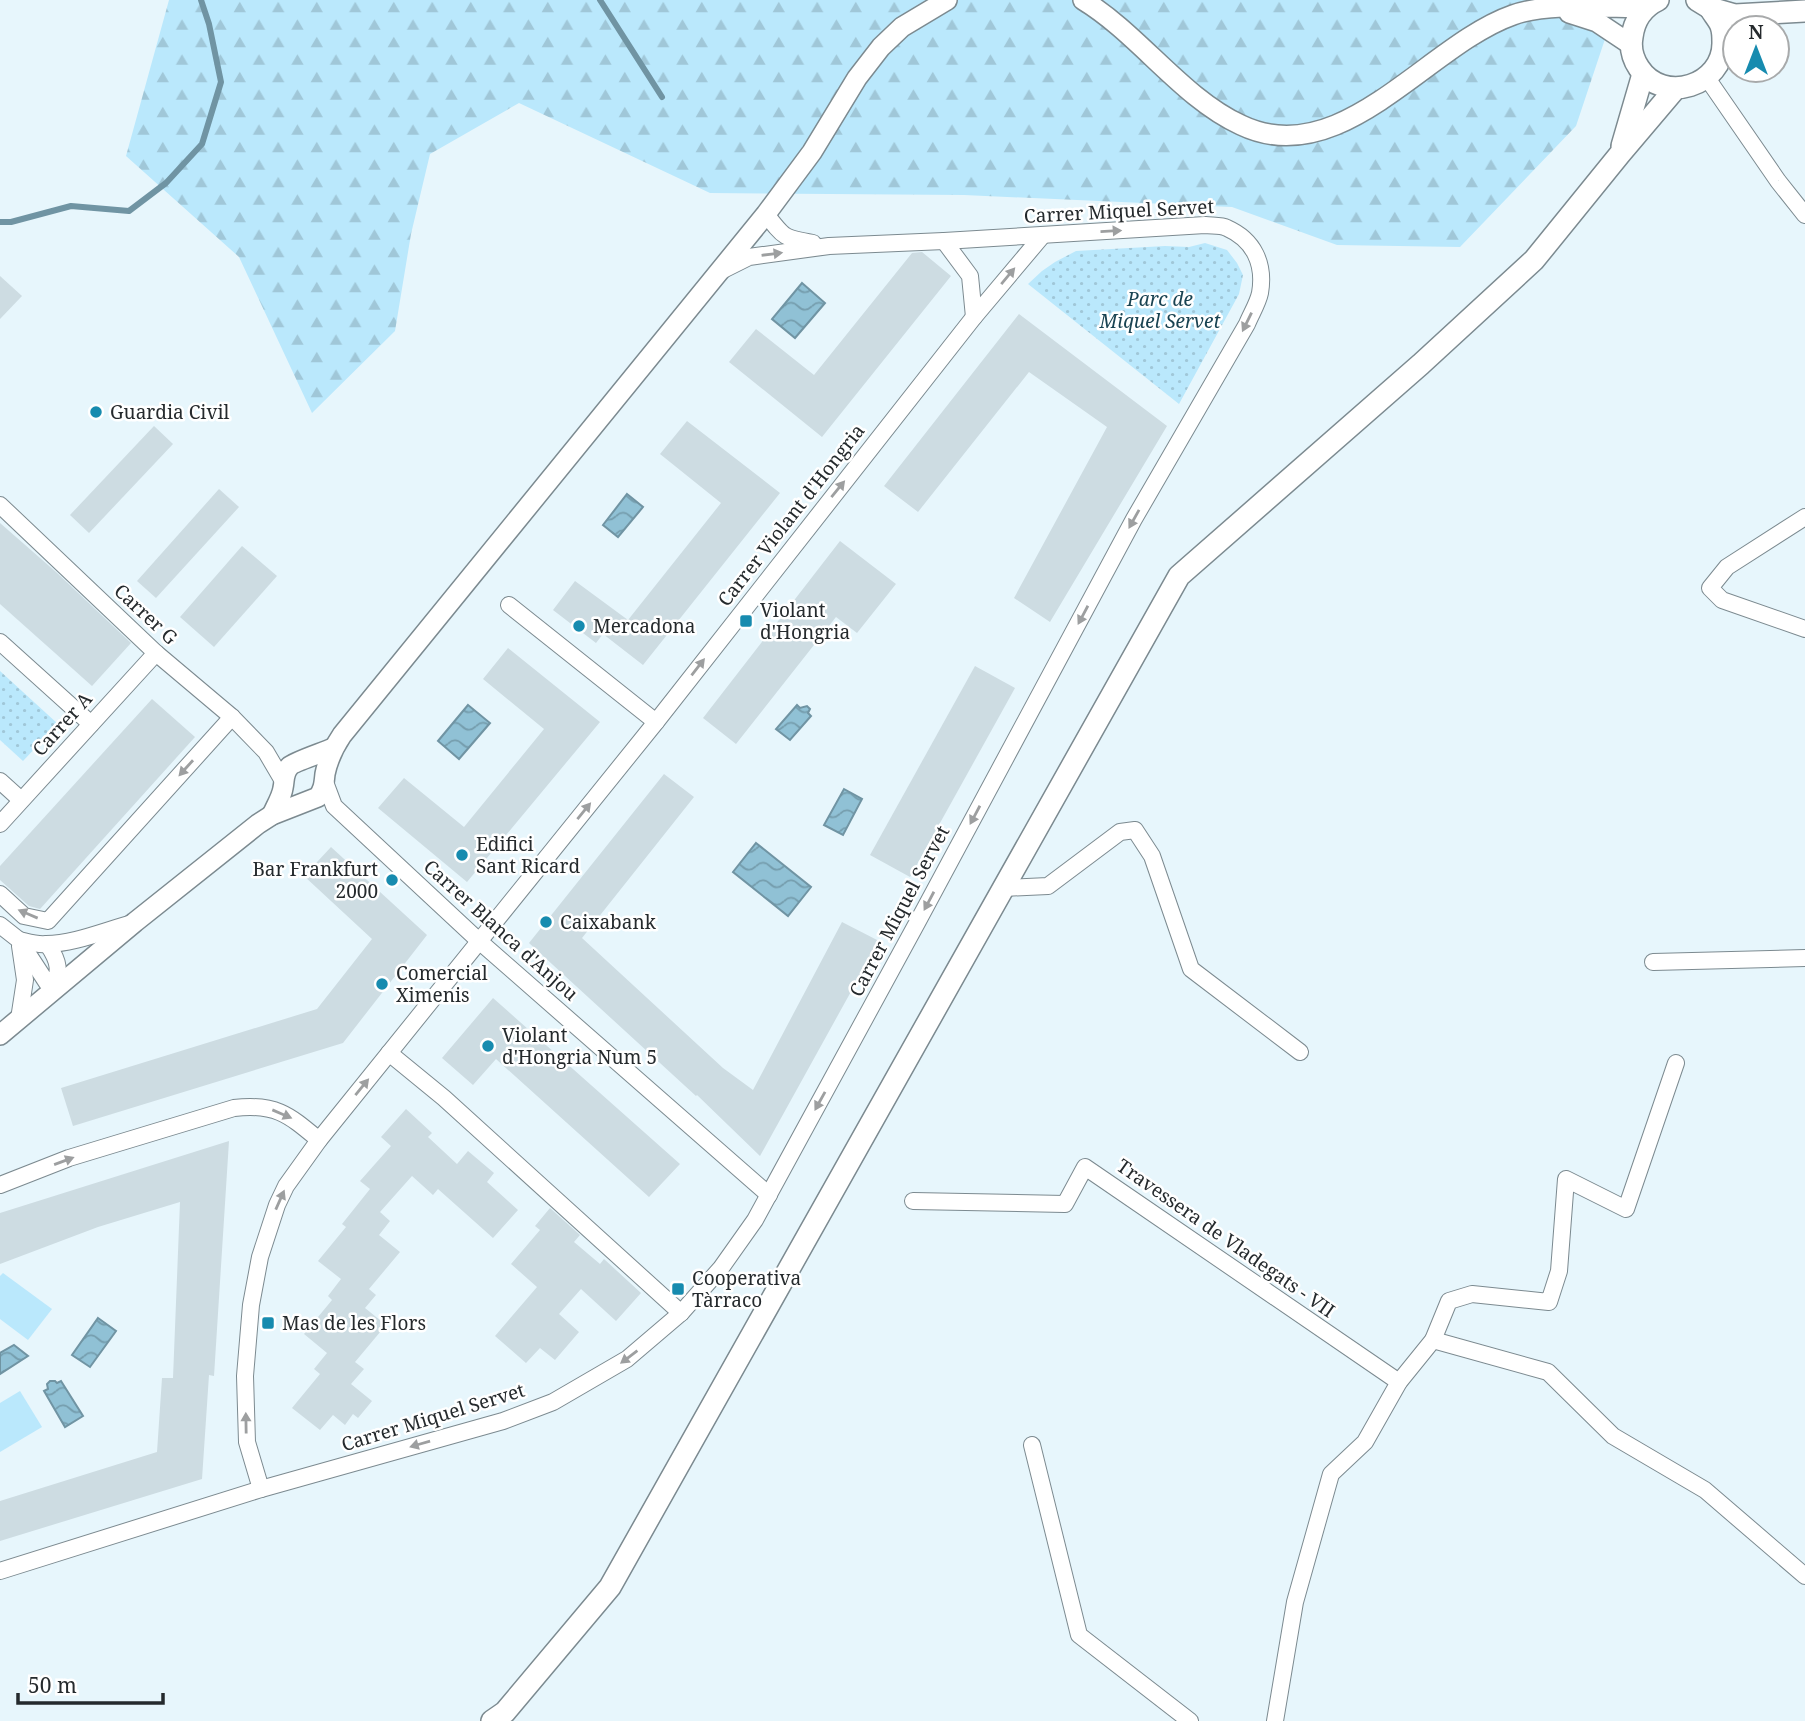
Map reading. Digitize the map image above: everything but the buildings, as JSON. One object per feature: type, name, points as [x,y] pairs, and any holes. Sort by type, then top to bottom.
[{"type":"main road","points":[[1652,4],[1634,25],[1630,44],[1634,60],[1643,74],[1657,84],[1675,89],[1691,87],[1707,78],[1721,60]]},
{"type":"main road","points":[[1703,4],[1735,15],[1803,12]]},
{"type":"main road","points":[[1703,4],[1721,25]]},
{"type":"main road","points":[[1620,154],[1643,74]]},
{"type":"main road","points":[[492,1721],[505,1712],[610,1587],[1178,576],[1421,364],[1534,260],[1675,89]]},
{"type":"street","points":[[0,1035],[258,824],[272,815],[318,797],[323,791],[333,748],[342,735],[766,214],[812,152],[873,56],[902,27],[947,0]]},
{"type":"street","points":[[1083,0],[1227,118],[1255,131],[1289,136],[1318,132],[1360,113],[1454,47],[1498,21],[1526,10],[1652,4]]},
{"type":"street","points":[[1552,8],[1597,22],[1630,44]]},
{"type":"street","points":[[1707,78],[1778,181],[1805,215]]},
{"type":"street","name":"Carrer Miquel Servet","points":[[766,214],[788,239],[829,246]]},
{"type":"street","name":"Carrer Miquel Servet","points":[[0,1571],[261,1489],[503,1421],[553,1402],[627,1359],[681,1313],[721,1268],[769,1195],[1134,519],[1247,324],[1259,295],[1260,262],[1253,248],[1226,227],[1205,225],[829,246],[749,257],[719,272]]},
{"type":"street","name":"Carrer Violant d'Hongria","points":[[261,1489],[247,1442],[245,1376],[251,1305],[260,1257],[286,1186],[319,1140],[656,722],[974,317],[1043,235]]},
{"type":"street","points":[[944,241],[970,276],[974,317]]},
{"type":"street","name":"Carrer G","points":[[0,505],[156,653],[232,717],[265,752],[283,784]]},
{"type":"street","points":[[1805,517],[1727,567],[1710,588],[1722,600],[1805,629]]},
{"type":"street","points":[[509,604],[656,722]]},
{"type":"street","points":[[0,642],[91,724]]},
{"type":"street","name":"Carrer A","points":[[0,824],[156,653]]},
{"type":"street","points":[[0,894],[24,916],[48,920],[232,717]]},
{"type":"street","points":[[272,815],[289,767],[333,748]]},
{"type":"street","name":"Carrer G","points":[[265,752],[299,762]]},
{"type":"street","points":[[299,762],[317,765],[325,780]]},
{"type":"street","name":"Carrer Blanca d'Anjou","points":[[325,780],[334,806],[479,941],[769,1195]]},
{"type":"street","points":[[0,781],[22,800]]},
{"type":"street","points":[[283,784],[298,802],[334,806]]},
{"type":"street","points":[[1003,888],[1048,886],[1120,832],[1135,830],[1152,856],[1191,970],[1300,1052]]},
{"type":"street","points":[[19,940],[48,944],[135,922]]},
{"type":"street","points":[[0,925],[19,940],[47,983],[55,989]]},
{"type":"street","points":[[19,940],[25,979],[19,1019]]},
{"type":"street","points":[[48,944],[60,968],[55,989]]},
{"type":"street","points":[[1653,962],[1805,958]]},
{"type":"street","points":[[389,1053],[444,1098],[681,1313]]},
{"type":"street","points":[[1275,1721],[1295,1602],[1331,1474],[1365,1442],[1399,1382],[1433,1340],[1449,1301],[1472,1294],[1549,1302],[1559,1271],[1566,1179],[1626,1209],[1676,1063]]},
{"type":"street","points":[[0,1185],[69,1158],[234,1108],[253,1106],[274,1110],[289,1116],[319,1140]]},
{"type":"street","name":"Travessera de Vladegats - VII","points":[[913,1201],[1065,1205],[1085,1167],[1399,1382]]},
{"type":"street","points":[[1433,1340],[1548,1372],[1613,1436],[1705,1490],[1805,1576]]},
{"type":"street","points":[[1032,1445],[1079,1635],[1191,1721]]},
{"type":"green space","points":[[169,0],[1618,0],[1576,126],[1460,247],[1337,245],[1232,207],[964,195],[710,193],[519,103],[430,154],[411,234],[395,331],[312,413],[239,257],[126,156]]},
{"type":"green space","name":"Parc de Miquel Servet","points":[[1205,243],[1227,250],[1243,275],[1239,294],[1179,404],[1028,284],[1055,262],[1076,251],[1189,247]]},
{"type":"green space","points":[[0,671],[58,724],[23,761],[0,740]]},
{"type":"green space","points":[[3,1273],[52,1309],[28,1340],[0,1319],[0,1276]]},
{"type":"green space","points":[[20,1391],[42,1427],[0,1452],[0,1403]]},
{"type":"water","points":[[802,283],[825,303],[795,338],[772,319]]},
{"type":"water","points":[[627,494],[643,507],[618,537],[603,525]]},
{"type":"water","points":[[468,705],[490,723],[459,759],[438,741]]},
{"type":"water","points":[[797,705],[800,708],[807,706],[811,716],[790,740],[776,729]]},
{"type":"water","points":[[844,789],[862,799],[843,835],[824,825]]},
{"type":"water","points":[[756,843],[811,887],[788,916],[733,872]]},
{"type":"water","points":[[98,1318],[116,1331],[90,1367],[72,1355]]},
{"type":"water","points":[[14,1345],[28,1356],[0,1374],[0,1353]]},
{"type":"water","points":[[50,1381],[61,1381],[83,1416],[65,1427],[44,1391],[48,1389],[47,1384]]},
{"type":"waterway","points":[[0,222],[11,222],[71,206],[129,211],[166,183],[202,144],[221,82],[201,0]]},
{"type":"waterway","points":[[600,0],[662,97]]},
{"type":"place","name":"Guardia Civil","points":[[96,412]]},
{"type":"place","name":"Violant d'Hongria","points":[[746,621]]},
{"type":"place","name":"Mercadona","points":[[579,626]]},
{"type":"place","name":"Edifici Sant Ricard","points":[[462,855]]},
{"type":"place","name":"Bar Frankfurt 2000","points":[[392,880]]},
{"type":"place","name":"Caixabank","points":[[546,922]]},
{"type":"place","name":"Comercial Ximenis","points":[[382,984]]},
{"type":"place","name":"Violant d'Hongria Num 5","points":[[488,1046]]},
{"type":"place","name":"Cooperativa Tàrraco","points":[[678,1289]]},
{"type":"place","name":"Mas de les Flors","points":[[268,1323]]}]
